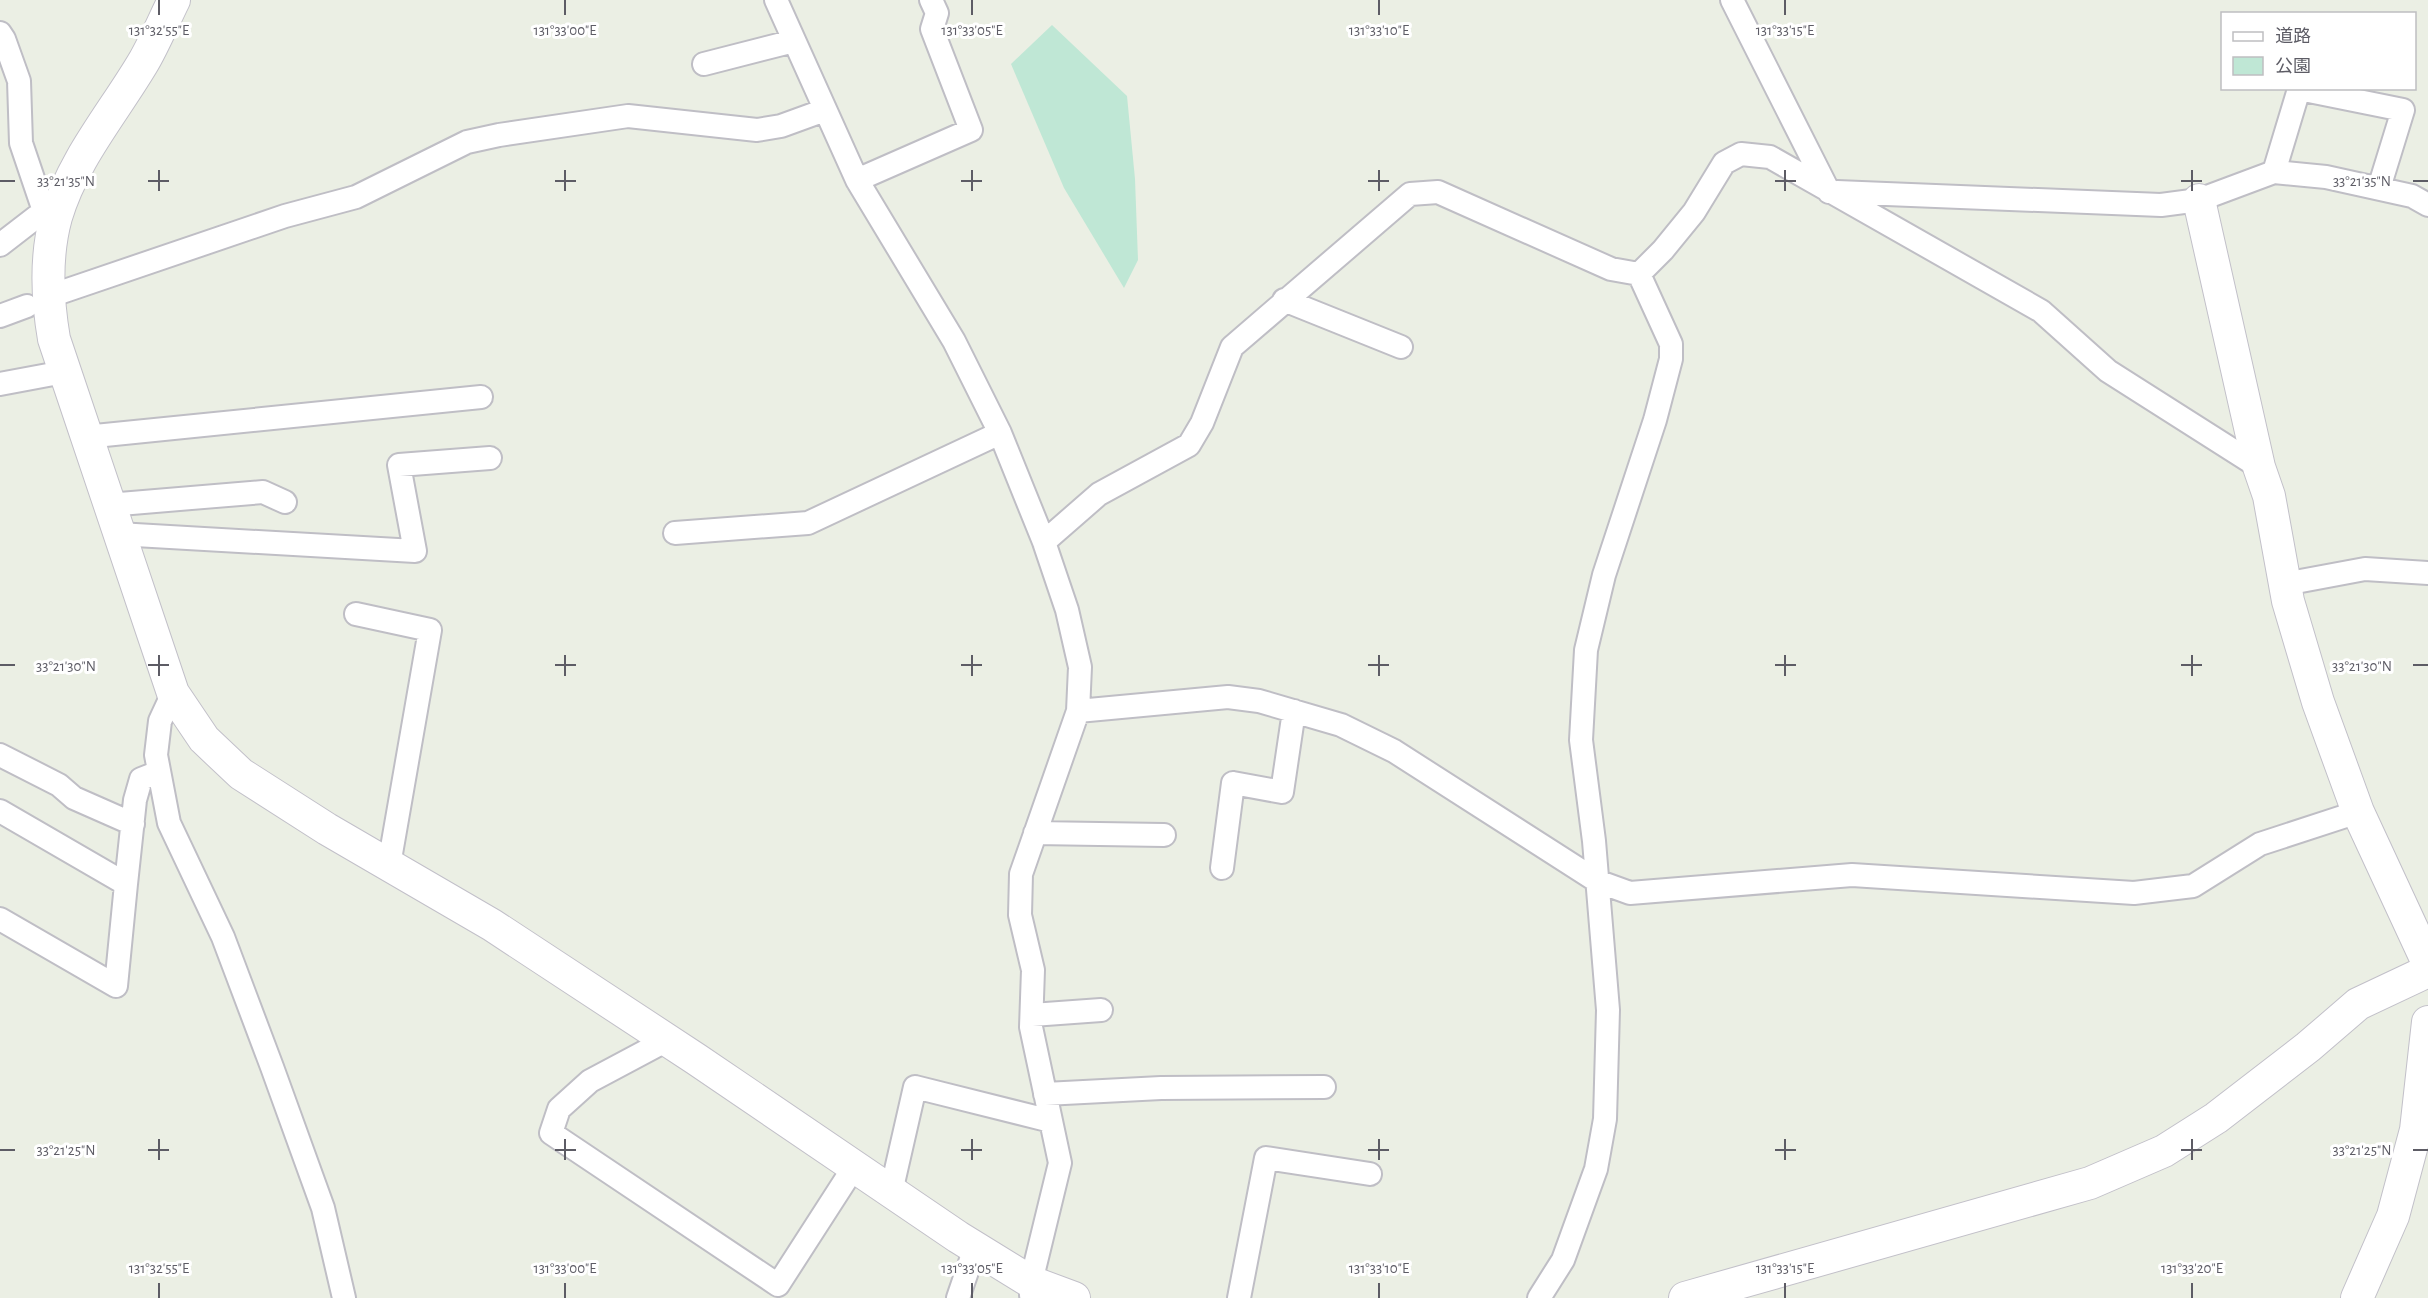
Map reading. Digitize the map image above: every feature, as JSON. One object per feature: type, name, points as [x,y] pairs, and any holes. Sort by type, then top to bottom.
[{"type":"street","points":[[0,245],[50,214],[90,143],[144,61],[174,0]]},
{"type":"street","points":[[776,0],[857,180],[954,341],[1000,433],[1044,542],[1067,610],[1080,667],[1078,711],[1021,874],[1020,915],[1033,970],[1031,1027],[1060,1163],[1031,1290]]},
{"type":"street","points":[[857,180],[971,129],[932,29],[938,13],[930,0]]},
{"type":"street","points":[[1732,0],[1829,192]]},
{"type":"street","points":[[0,33],[19,81],[21,144],[50,214],[49,256],[37,302],[54,339],[85,437],[173,693],[204,739],[242,774],[327,829],[492,925],[975,1248],[1031,1290],[1074,1298]]},
{"type":"street","points":[[704,64],[794,41]]},
{"type":"street","points":[[2274,172],[2299,90]]},
{"type":"street","points":[[2304,90],[2403,110],[2379,189]]},
{"type":"street","points":[[0,316],[285,216],[356,197],[467,142],[628,116],[757,129],[781,126],[825,110]]},
{"type":"street","points":[[1639,274],[1663,250],[1694,212],[1724,163],[1741,154],[1770,158],[2041,311],[2108,371],[2259,467]]},
{"type":"street","points":[[1829,192],[2161,205],[2199,200],[2274,172],[2326,177],[2412,196],[2428,205]]},
{"type":"street","points":[[1044,542],[1099,494],[1189,445],[1202,423],[1232,347],[1410,194],[1437,192],[1611,269],[1639,274]]},
{"type":"street","points":[[2199,200],[2259,467],[2269,496],[2285,585],[2318,702],[2358,812],[2428,963]]},
{"type":"street","points":[[1539,1298],[1563,1260],[1596,1169],[1605,1119],[1608,1010],[1597,881],[1581,740],[1586,650],[1604,575],[1655,420],[1671,359],[1671,344],[1639,274]]},
{"type":"street","points":[[1284,300],[1401,347]]},
{"type":"street","points":[[0,384],[64,372]]},
{"type":"street","points":[[85,437],[481,397]]},
{"type":"street","points":[[675,532],[808,523],[1000,433]]},
{"type":"street","points":[[118,534],[415,551],[399,465],[490,458]]},
{"type":"street","points":[[108,505],[263,492],[285,502]]},
{"type":"street","points":[[2285,585],[2365,569],[2428,573]]},
{"type":"street","points":[[356,615],[430,630],[389,865]]},
{"type":"street","points":[[173,693],[160,721],[156,755],[169,823],[223,937],[323,1208],[344,1298]]},
{"type":"street","points":[[1078,711],[1228,697],[1259,701],[1341,725],[1394,751],[1597,881],[1630,893],[1852,875],[2134,892],[2193,886],[2260,844],[2358,812]]},
{"type":"street","points":[[1222,868],[1233,783],[1282,792],[1294,711]]},
{"type":"street","points":[[0,755],[59,785],[74,798],[133,824]]},
{"type":"street","points":[[0,919],[116,986],[135,800],[141,779],[159,772]]},
{"type":"street","points":[[0,811],[126,884]]},
{"type":"street","points":[[1035,832],[1164,835]]},
{"type":"street","points":[[1684,1298],[2090,1183],[2164,1151],[2216,1118],[2308,1047],[2358,1004],[2428,971]]},
{"type":"street","points":[[1032,1015],[1101,1011]]},
{"type":"street","points":[[2357,1298],[2393,1216],[2416,1130],[2428,1022]]},
{"type":"street","points":[[667,1040],[590,1081],[559,1109],[551,1133],[778,1286],[854,1167]]},
{"type":"street","points":[[891,1192],[915,1087],[1051,1121]]},
{"type":"street","points":[[1046,1094],[1161,1088],[1324,1087]]},
{"type":"street","points":[[1239,1298],[1266,1158],[1370,1174]]},
{"type":"street","points":[[958,1298],[975,1248]]},
{"type":"green space","points":[[1052,25],[1127,96],[1135,179],[1138,260],[1124,288],[1064,188],[1011,64]]}]
